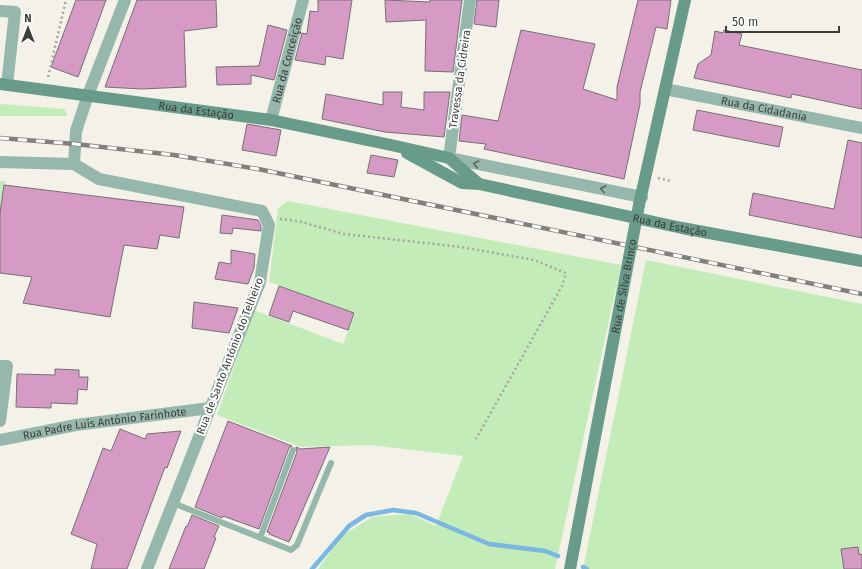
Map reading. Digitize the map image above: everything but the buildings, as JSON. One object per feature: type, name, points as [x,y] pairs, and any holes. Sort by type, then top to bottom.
[{"type":"street","points":[[74,164],[76,131],[88,95],[125,0]]},
{"type":"street","name":"Rua da Conceição","points":[[271,120],[303,0]]},
{"type":"street","name":"Travessa da Cidreira","points":[[449,158],[470,0]]},
{"type":"street","name":"Rua de Silva Brinco","points":[[570,569],[640,201],[660,106],[666,89],[685,3]]},
{"type":"street","points":[[0,11],[15,12],[3,84]]},
{"type":"street","name":"Rua da Estação","points":[[3,84],[271,120],[392,145],[640,201]]},
{"type":"street","name":"Rua da Cidadania","points":[[666,89],[862,128]]},
{"type":"street","name":"Rua da Estação","points":[[392,145],[462,183],[479,184],[682,228],[862,261]]},
{"type":"street","name":"Rua da Estação","points":[[449,158],[479,184]]},
{"type":"street","points":[[0,162],[74,164],[99,179],[262,211],[266,218]]},
{"type":"street","name":"Rua de Santo António do Telheiro","points":[[147,569],[260,282],[269,225],[266,218]]},
{"type":"street","points":[[0,366],[7,366],[0,421]]},
{"type":"street","name":"Rua Padre Luís António Farinhote","points":[[0,440],[76,425],[210,408]]},
{"type":"lane","points":[[260,538],[293,450]]},
{"type":"lane","points":[[173,503],[291,550],[297,545],[331,462]]},
{"type":"path","points":[[45,90],[66,0]]},
{"type":"path","points":[[266,218],[298,221],[344,234],[461,247],[534,260],[566,273],[562,286],[476,440]]},
{"type":"green space","points":[[0,104],[65,109],[67,116],[0,116]]},
{"type":"green space","points":[[0,181],[6,181],[0,228]]},
{"type":"green space","points":[[288,201],[621,265],[555,569],[318,569],[342,536],[372,517],[410,514],[436,526],[463,456],[370,445],[301,447],[217,415],[254,310],[343,344],[355,313],[269,282],[278,208]]},
{"type":"green space","points":[[646,260],[862,304],[862,569],[583,569]]},
{"type":"waterway","points":[[312,569],[349,526],[366,515],[393,510],[416,513],[489,544],[545,551],[558,556]]},
{"type":"waterway","points":[[583,567],[587,569]]},
{"type":"railway","points":[[0,138],[75,144],[174,155],[258,169],[862,294]]}]
